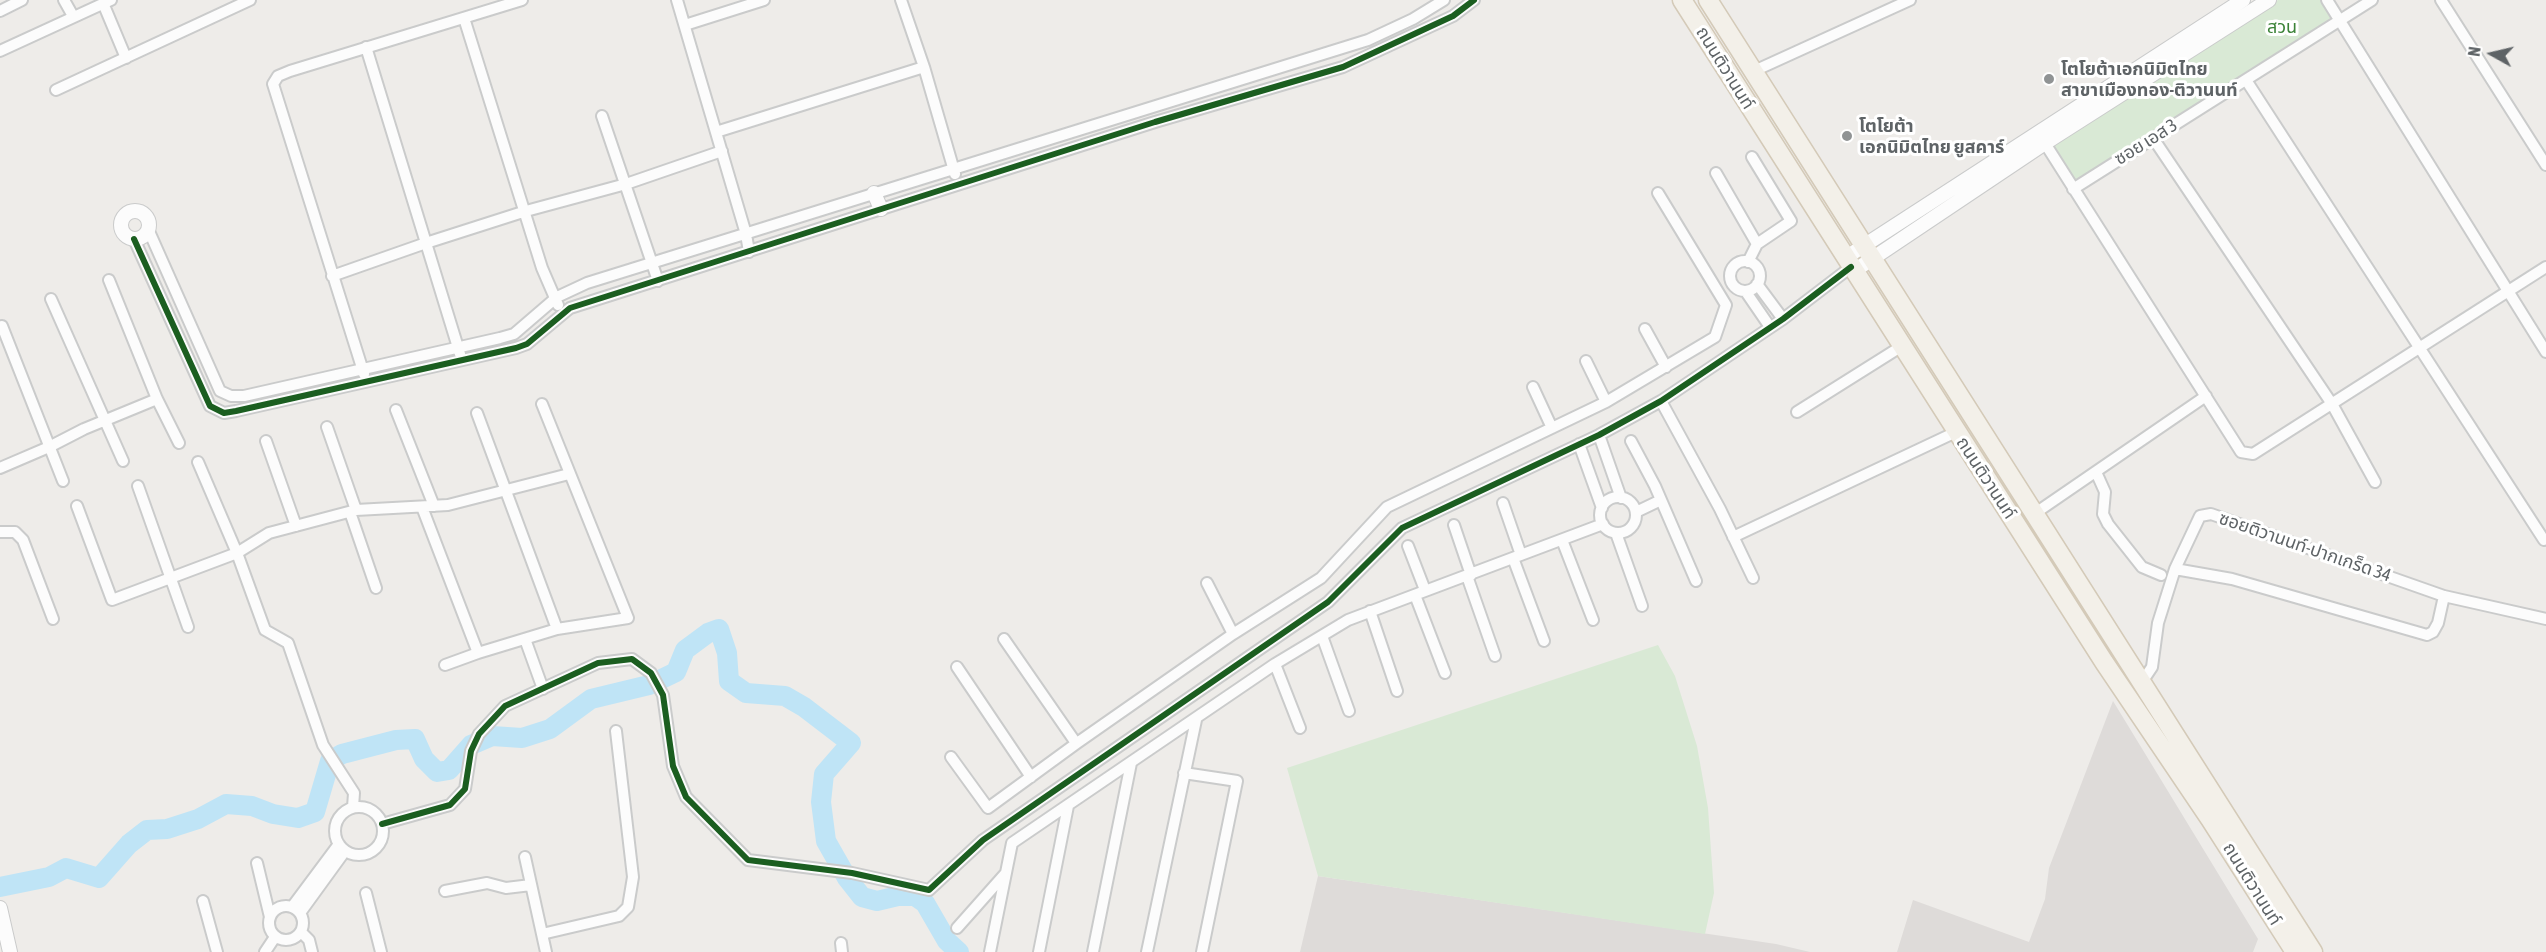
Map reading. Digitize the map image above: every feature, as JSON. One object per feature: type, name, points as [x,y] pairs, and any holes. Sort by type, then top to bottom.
[{"type":"main road","name":"ถนนติวานนท์","points":[[1682,0],[2104,662],[2313,952]]},
{"type":"main road","name":"ถนนติวานนท์","points":[[1708,0],[2142,682],[2295,952]]},
{"type":"street","points":[[0,11],[22,0]]},
{"type":"street","points":[[64,0],[73,16]]},
{"type":"street","points":[[56,90],[250,0]]},
{"type":"street","points":[[366,381],[273,84],[278,76],[290,71],[522,0]]},
{"type":"street","points":[[677,0],[746,234],[749,252]]},
{"type":"street","points":[[685,25],[764,0]]},
{"type":"street","points":[[900,0],[924,67],[958,184]]},
{"type":"street","points":[[148,229],[143,236],[135,239],[126,236],[122,228],[123,219],[129,213],[138,212],[145,216],[148,229],[202,357],[220,391],[231,396],[244,396],[458,348],[514,333],[555,299],[586,283],[1368,40],[1413,19],[1444,0]]},
{"type":"street","points":[[135,239],[210,406],[224,413],[236,411],[516,348],[527,344],[570,308],[958,184],[1343,67],[1453,16],[1474,0]]},
{"type":"street","points":[[1754,71],[1910,0]]},
{"type":"street","points":[[1869,252],[1976,190],[2041,138],[2244,3],[2269,0]]},
{"type":"street","points":[[2327,0],[2546,352]]},
{"type":"street","name":"ซอย เอส 3","points":[[2073,189],[2372,0]]},
{"type":"street","points":[[2440,0],[2546,165]]},
{"type":"street","points":[[0,51],[107,2],[126,58]]},
{"type":"street","points":[[464,18],[542,268],[563,314]]},
{"type":"street","points":[[366,47],[461,360]]},
{"type":"street","points":[[716,132],[924,67]]},
{"type":"street","points":[[2246,80],[2544,540]]},
{"type":"street","points":[[602,116],[658,280]]},
{"type":"street","points":[[382,824],[450,805],[465,789],[471,752],[479,734],[505,706],[598,663],[632,659],[651,673],[663,694],[673,766],[686,797],[748,860],[840,871],[929,890],[983,840],[1328,602],[1401,528],[1599,435],[1661,401],[1783,319],[1850,265],[1968,177],[2041,138]]},
{"type":"street","points":[[2041,138],[2241,452],[2253,454],[2546,267]]},
{"type":"street","points":[[2153,138],[2332,404],[2375,482]]},
{"type":"street","points":[[332,276],[426,243],[526,211],[626,184],[722,151]]},
{"type":"street","points":[[1748,262],[1757,244],[1791,221],[1752,157]]},
{"type":"street","points":[[1716,173],[1757,244]]},
{"type":"street","points":[[1968,177],[1976,190]]},
{"type":"street","points":[[874,193],[880,209]]},
{"type":"street","points":[[1658,193],[1726,305]]},
{"type":"street","points":[[951,757],[988,808],[1076,743],[1233,634],[1321,578],[1387,507],[1606,402],[1715,337],[1733,286],[1730,277],[1732,268],[1739,262],[1748,262],[1758,271],[1757,284],[1783,319]]},
{"type":"street","points":[[110,280],[157,399],[179,443]]},
{"type":"street","points":[[1746,292],[1757,284]]},
{"type":"street","points":[[1733,286],[1746,292],[1770,327]]},
{"type":"street","points":[[51,299],[107,420],[123,461]]},
{"type":"street","points":[[2,326],[63,481]]},
{"type":"street","points":[[1644,329],[1666,367]]},
{"type":"street","points":[[1797,412],[1902,346]]},
{"type":"street","points":[[1586,361],[1606,402]]},
{"type":"street","points":[[1533,387],[1552,428]]},
{"type":"street","points":[[2034,514],[2206,396]]},
{"type":"street","points":[[0,468],[157,399]]},
{"type":"street","points":[[1661,401],[1753,578]]},
{"type":"street","points":[[445,665],[557,629],[627,618],[542,404]]},
{"type":"street","points":[[396,410],[434,506]]},
{"type":"street","points":[[477,413],[557,629]]},
{"type":"street","points":[[327,427],[376,588]]},
{"type":"street","points":[[1733,537],[1956,432]]},
{"type":"street","points":[[1599,435],[1621,498]]},
{"type":"street","points":[[266,441],[296,526]]},
{"type":"street","points":[[1631,441],[1661,500],[1695,581]]},
{"type":"street","points":[[1579,444],[1602,508],[1603,524]]},
{"type":"street","points":[[198,462],[237,553],[265,630],[288,643],[323,745],[354,793],[352,807]]},
{"type":"street","points":[[2096,472],[2105,492],[2103,514],[2108,524],[2142,567],[2161,575]]},
{"type":"street","points":[[77,506],[112,600],[237,553],[269,533],[353,511],[448,505],[569,474]]},
{"type":"street","points":[[138,486],[188,627]]},
{"type":"street","points":[[1602,508],[1610,500],[1621,498],[1630,502],[1636,512],[1636,518],[1631,527],[1627,531],[1616,533]]},
{"type":"street","points":[[1636,512],[1661,500]]},
{"type":"street","points":[[1503,503],[1517,557],[1544,641]]},
{"type":"street","points":[[422,507],[478,653]]},
{"type":"street","name":"ซอยติวานนท์-ปากเกร็ด 34","points":[[2142,682],[2152,667],[2158,623],[2175,570],[2200,516],[2211,514],[2444,596],[2546,619]]},
{"type":"street","points":[[1603,524],[1616,533],[1642,606]]},
{"type":"street","points":[[990,952],[1012,843],[1196,720],[1275,664],[1348,620],[1603,524]]},
{"type":"street","points":[[1454,525],[1495,656]]},
{"type":"street","points":[[0,532],[15,532],[23,540],[53,619]]},
{"type":"street","points":[[1562,540],[1593,620]]},
{"type":"street","points":[[1408,546],[1445,673]]},
{"type":"street","points":[[2175,570],[2232,579],[2427,635],[2433,632],[2438,623],[2444,596]]},
{"type":"street","points":[[1207,583],[1233,634]]},
{"type":"street","points":[[1370,611],[1398,691]]},
{"type":"street","points":[[1322,636],[1349,711]]},
{"type":"street","points":[[525,639],[543,689]]},
{"type":"street","points":[[1004,639],[1076,743]]},
{"type":"street","points":[[1275,664],[1300,728]]},
{"type":"street","points":[[957,668],[1031,777]]},
{"type":"street","points":[[1148,952],[1196,720]]},
{"type":"street","points":[[542,934],[619,916],[628,907],[633,877],[616,731]]},
{"type":"street","points":[[1093,952],[1131,763]]},
{"type":"street","points":[[1184,773],[1237,782],[1202,952]]},
{"type":"street","points":[[1039,952],[1068,806]]},
{"type":"street","points":[[352,807],[368,808],[377,815],[382,824],[380,843],[370,852],[358,855],[342,847],[336,837],[337,822],[340,816],[352,807]]},
{"type":"street","points":[[296,910],[342,847]]},
{"type":"street","points":[[525,857],[546,952]]},
{"type":"street","points":[[256,864],[270,917]]},
{"type":"street","points":[[957,928],[1005,874]]},
{"type":"street","points":[[445,891],[487,883],[506,888],[531,885]]},
{"type":"street","points":[[366,893],[381,952]]},
{"type":"street","points":[[203,901],[217,952]]},
{"type":"street","points":[[281,906],[296,910],[303,922],[301,932],[298,937],[286,941],[275,937],[269,928],[270,917],[272,912],[281,906]]},
{"type":"street","points":[[0,908],[10,952]]},
{"type":"street","points":[[301,932],[309,940],[312,952]]},
{"type":"street","points":[[265,952],[275,937]]},
{"type":"shaded area","points":[[2113,701],[2258,939],[2253,952],[1897,952],[1913,900],[2029,942],[2045,899],[2049,868]]},
{"type":"shaded area","points":[[1318,876],[1776,944],[1810,952],[1300,952]]},
{"type":"green space","name":"สวน","points":[[2278,0],[2327,0],[2339,20],[2073,189],[2049,148]]},
{"type":"green space","points":[[1658,645],[1675,676],[1697,746],[1708,808],[1714,893],[1705,934],[1318,876],[1287,768]]},
{"type":"waterway","points":[[0,887],[49,877],[66,868],[99,878],[129,844],[147,830],[167,829],[198,819],[226,804],[252,806],[273,814],[298,818],[315,812],[330,761],[342,754],[396,740],[415,739],[424,759],[437,772],[449,770],[471,745],[492,736],[522,738],[550,729],[591,699],[649,685],[676,672],[685,650],[708,633],[719,629],[727,653],[729,681],[746,693],[785,696],[804,707],[851,743],[824,774],[821,802],[826,841],[847,878],[862,897],[877,901],[898,896],[915,896],[925,903],[947,941],[959,952]]},
{"type":"cycle path","points":[[134,239],[210,406],[224,413],[236,411],[516,348],[527,344],[570,308],[1155,122],[1343,67],[1453,16],[1474,0]]},
{"type":"cycle path","points":[[382,824],[450,805],[465,789],[471,751],[479,734],[505,706],[598,663],[632,659],[651,673],[663,695],[673,766],[686,797],[748,860],[852,873],[929,890],[983,840],[1328,602],[1402,528],[1599,435],[1661,401],[1783,319],[1851,267]]},
{"type":"place","name":"โตโยต้าเอกนิมิตไทย สาขาเมืองทอง-ติวานนท์","points":[[2049,79]]},
{"type":"place","name":"โตโยต้า เอกนิมิตไทย ยูสคาร์","points":[[1847,136]]}]
